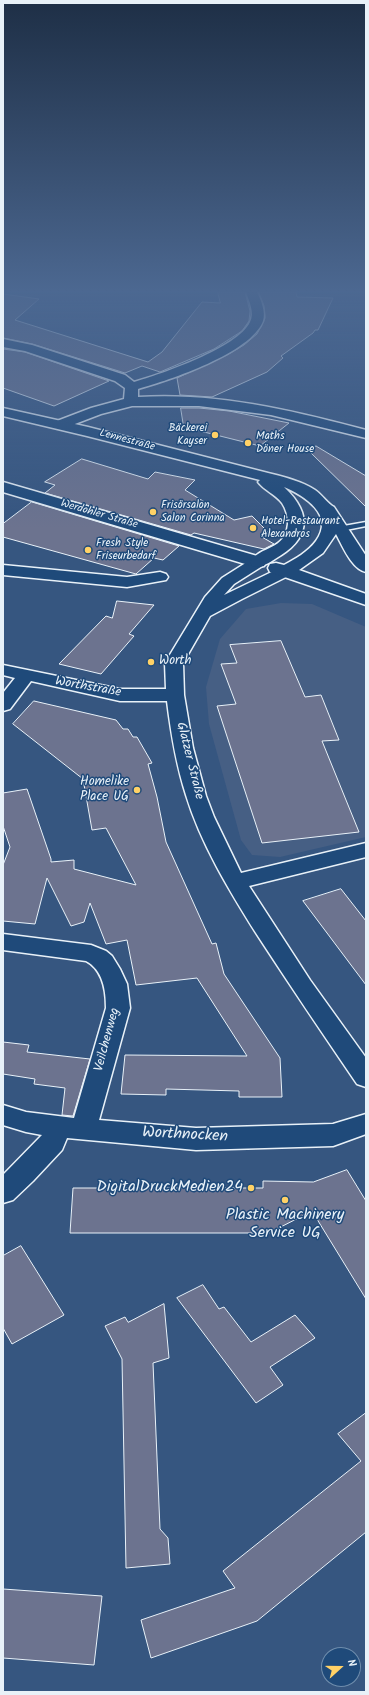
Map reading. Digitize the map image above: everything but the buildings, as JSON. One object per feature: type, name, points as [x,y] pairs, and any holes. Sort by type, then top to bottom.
[{"type":"main road","name":"Lennestraße","points":[[3,412],[62,424],[251,474],[293,486],[317,499],[324,506],[329,520],[330,526],[325,540],[314,554],[286,571]]},
{"type":"main road","name":"Lennestraße","points":[[251,474],[282,493],[289,501],[296,517],[294,533],[290,541],[258,562]]},
{"type":"main road","name":"Werdohler Straße","points":[[3,487],[258,562],[366,600]]},
{"type":"main road","points":[[317,499],[333,516],[348,543],[366,567]]},
{"type":"street","points":[[100,371],[120,378],[132,387]]},
{"type":"street","points":[[132,387],[155,381],[180,371]]},
{"type":"street","points":[[131,402],[132,387]]},
{"type":"street","points":[[62,424],[107,408],[131,402],[188,401],[243,405],[366,434]]},
{"type":"street","name":"Glatzer Straße","points":[[258,562],[241,572],[212,596],[174,663],[175,695],[182,748],[196,796],[213,838],[235,882],[302,986],[366,1077]]},
{"type":"street","points":[[3,570],[127,582],[160,577]]},
{"type":"street","name":"Glatzer Straße","points":[[202,616],[236,595],[286,571]]},
{"type":"street","name":"Worthstraße","points":[[3,670],[26,676],[120,694],[175,695]]},
{"type":"street","points":[[3,705],[26,676]]},
{"type":"street","points":[[235,882],[366,850]]},
{"type":"street","name":"Veilchenweg","points":[[3,942],[91,953],[100,958],[112,976],[118,994],[118,1008],[84,1129]]},
{"type":"street","name":"Worthnocken","points":[[3,1116],[26,1122],[58,1127],[196,1139],[333,1135],[366,1124]]},
{"type":"street","points":[[3,1192],[24,1173],[53,1142],[58,1127]]},
{"type":"lane","points":[[341,529],[366,524]]},
{"type":"shaded area","points":[[281,603],[312,604],[366,627],[366,837],[280,857],[252,855],[241,840],[209,724],[206,687],[220,639],[246,609]]},
{"type":"place","name":"Bäckerei Kayser","points":[[215,435]]},
{"type":"place","name":"Maths Döner House","points":[[248,443]]},
{"type":"place","name":"Frisörsalon Salon Corinna","points":[[153,512]]},
{"type":"place","name":"Hotel-Restaurant Alexandros","points":[[253,528]]},
{"type":"place","name":"Fresh Style Friseurbedarf","points":[[88,550]]},
{"type":"place","name":"Worth","points":[[151,662]]},
{"type":"place","name":"Homelike Place UG","points":[[137,790]]},
{"type":"place","name":"DigitalDruckMedien24","points":[[251,1188]]},
{"type":"place","name":"Plastic Machinery Service UG","points":[[285,1200]]}]
